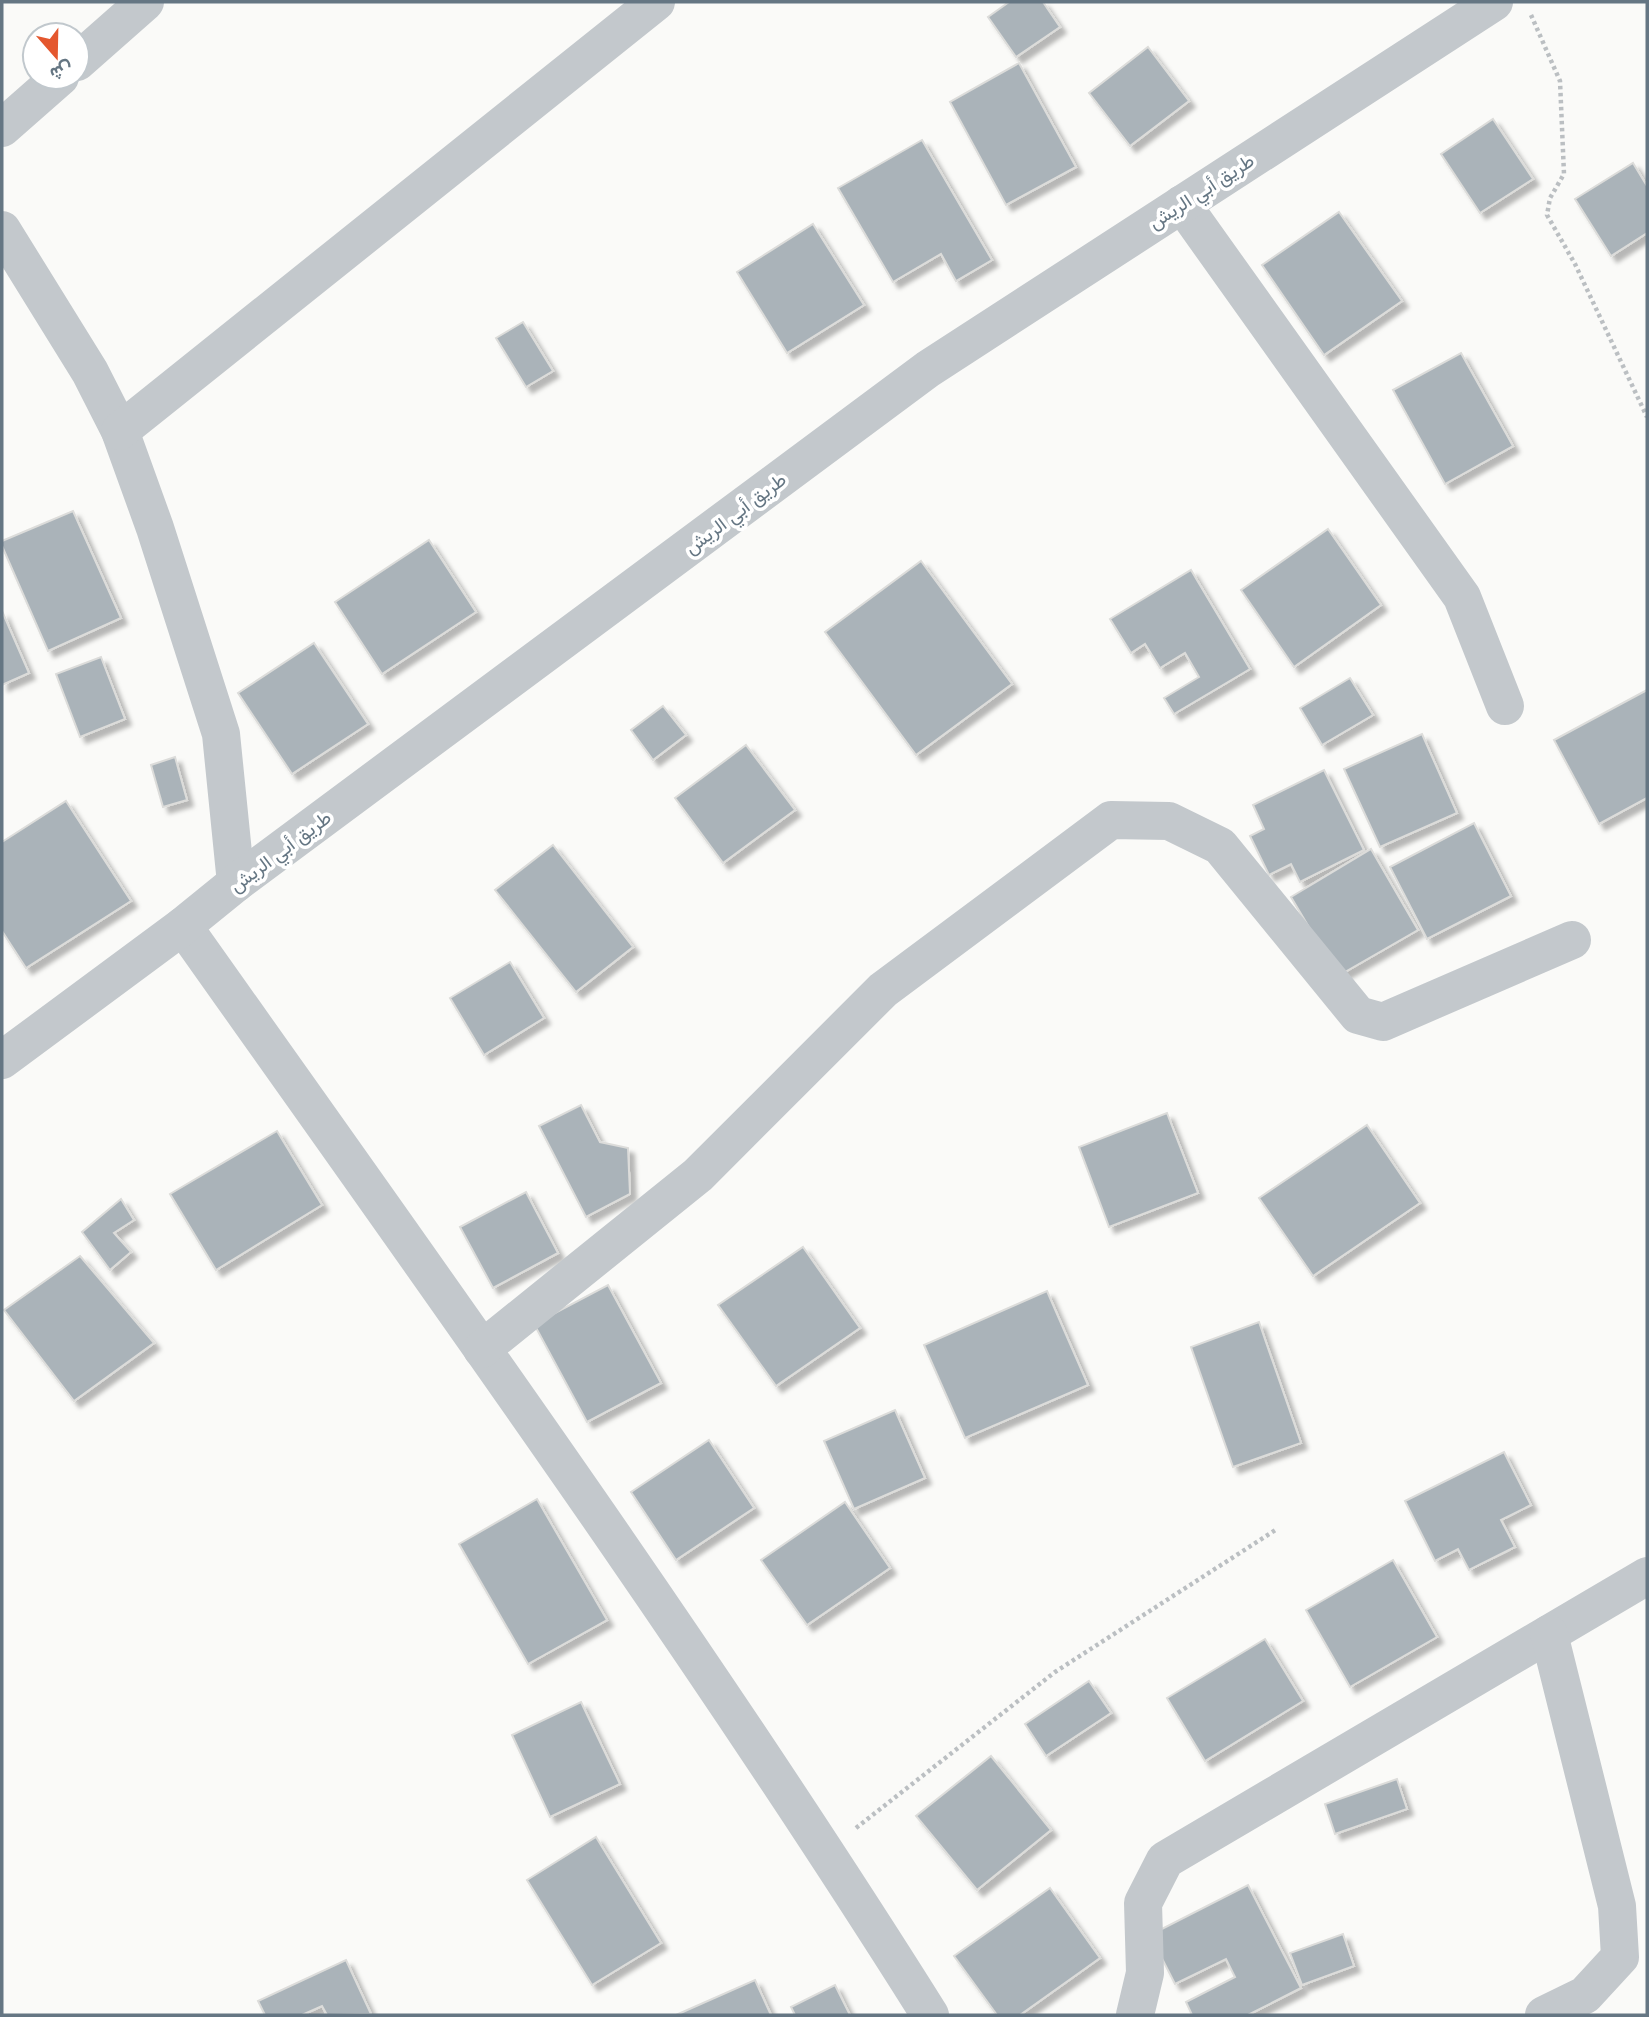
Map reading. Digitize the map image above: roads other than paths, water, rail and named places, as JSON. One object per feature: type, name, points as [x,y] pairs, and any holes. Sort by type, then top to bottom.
[{"type":"street","points":[[91,50],[145,2]]},
{"type":"street","points":[[120,431],[656,2]]},
{"type":"street","name":"طريق أبي الريش","points":[[2,1060],[928,369],[1494,2]]},
{"type":"street","points":[[2,128],[44,91]]},
{"type":"street","points":[[1182,204],[1462,597],[1505,706]]},
{"type":"street","points":[[2,230],[90,372],[120,431],[155,528],[221,734],[236,883]]},
{"type":"street","points":[[482,1349],[698,1175],[883,990],[1111,820],[1169,821],[1220,846],[1358,1015],[1382,1022],[1572,940]]},
{"type":"street","points":[[183,926],[482,1349],[827,1851],[930,2015]]},
{"type":"street","points":[[1135,2015],[1145,1973],[1143,1903],[1165,1860],[1647,1576]]},
{"type":"street","points":[[1544,2015],[1585,1995],[1620,1957],[1617,1906],[1549,1634]]}]
